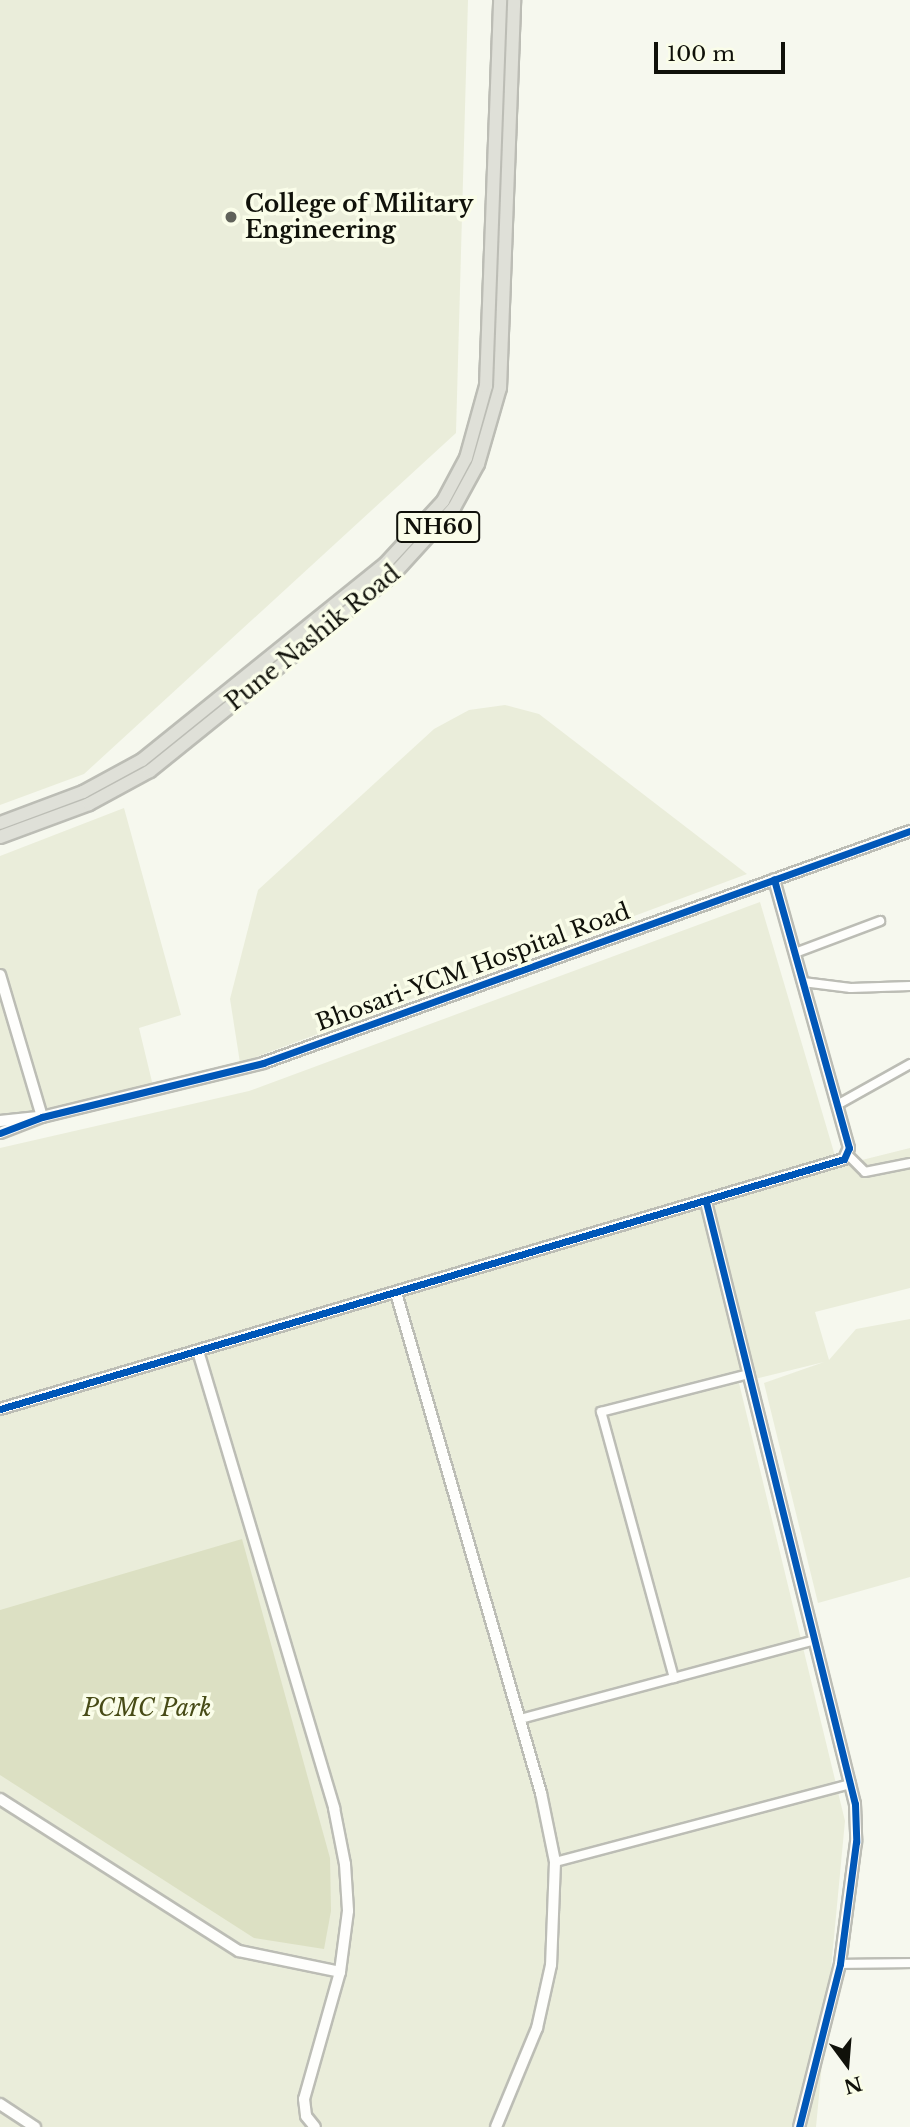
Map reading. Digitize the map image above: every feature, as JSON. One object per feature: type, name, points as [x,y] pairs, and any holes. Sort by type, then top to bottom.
[{"type":"highway","name":"Pune Nashik Road","points":[[0,823],[83,792],[142,760],[384,565],[443,500],[466,458],[486,386],[500,0]]},
{"type":"highway","name":"Pune Nashik Road","points":[[0,837],[89,804],[150,771],[393,575],[454,508],[478,464],[500,388],[514,0]]},
{"type":"highway","points":[[497,92],[511,93]]},
{"type":"street","name":"Bhosari-YCM Hospital Road","points":[[41,1117],[263,1063],[910,831]]},
{"type":"street","points":[[774,879],[837,1105],[847,1154],[865,1172],[910,1163]]},
{"type":"street","points":[[794,953],[880,921]]},
{"type":"street","points":[[0,975],[41,1117]]},
{"type":"street","points":[[803,982],[850,988],[910,986]]},
{"type":"street","points":[[837,1105],[910,1065]]},
{"type":"street","points":[[0,1121],[41,1117]]},
{"type":"street","points":[[0,1133],[41,1117]]},
{"type":"street","points":[[0,1409],[835,1164],[847,1154]]},
{"type":"street","points":[[706,1202],[851,1784],[856,1842],[840,1964],[799,2127]]},
{"type":"street","points":[[396,1293],[520,1719],[555,1862],[551,1965],[537,2028],[496,2127]]},
{"type":"street","points":[[198,1351],[334,1808],[347,1886],[340,1972],[304,2099],[306,2116],[315,2127]]},
{"type":"street","points":[[674,1678],[601,1412],[749,1374]]},
{"type":"street","points":[[520,1719],[816,1640]]},
{"type":"street","points":[[555,1862],[851,1784]]},
{"type":"street","points":[[0,1799],[239,1951],[340,1972]]},
{"type":"street","points":[[840,1964],[910,1963]]},
{"type":"street","points":[[0,2104],[35,2127]]},
{"type":"shaded area","name":"College of Military Engineering","points":[[0,0],[468,0],[456,433],[84,774],[0,805]]},
{"type":"shaded area","points":[[505,705],[539,714],[747,874],[240,1063],[230,999],[258,890],[434,729],[469,710]]},
{"type":"shaded area","points":[[124,808],[181,1015],[139,1028],[153,1086],[0,1118],[0,856]]},
{"type":"shaded area","points":[[760,902],[838,1166],[910,1148],[910,1288],[815,1312],[829,1360],[856,1329],[910,1319],[910,1577],[818,1603],[764,1383],[824,1362],[739,1383],[845,1821],[816,2127],[0,2127],[0,1148],[249,1091]]},
{"type":"green space","name":"PCMC Park","points":[[242,1539],[330,1858],[331,1911],[324,1949],[254,1938],[0,1775],[0,1610]]},
{"type":"cycle path","points":[[0,1133],[42,1117],[263,1063],[910,831]]},
{"type":"cycle path","points":[[0,1409],[844,1159],[849,1148],[774,879]]},
{"type":"cycle path","points":[[706,1202],[855,1804],[856,1842],[840,1964],[799,2127]]},
{"type":"place","name":"College of Military Engineering","points":[[231,217]]}]
